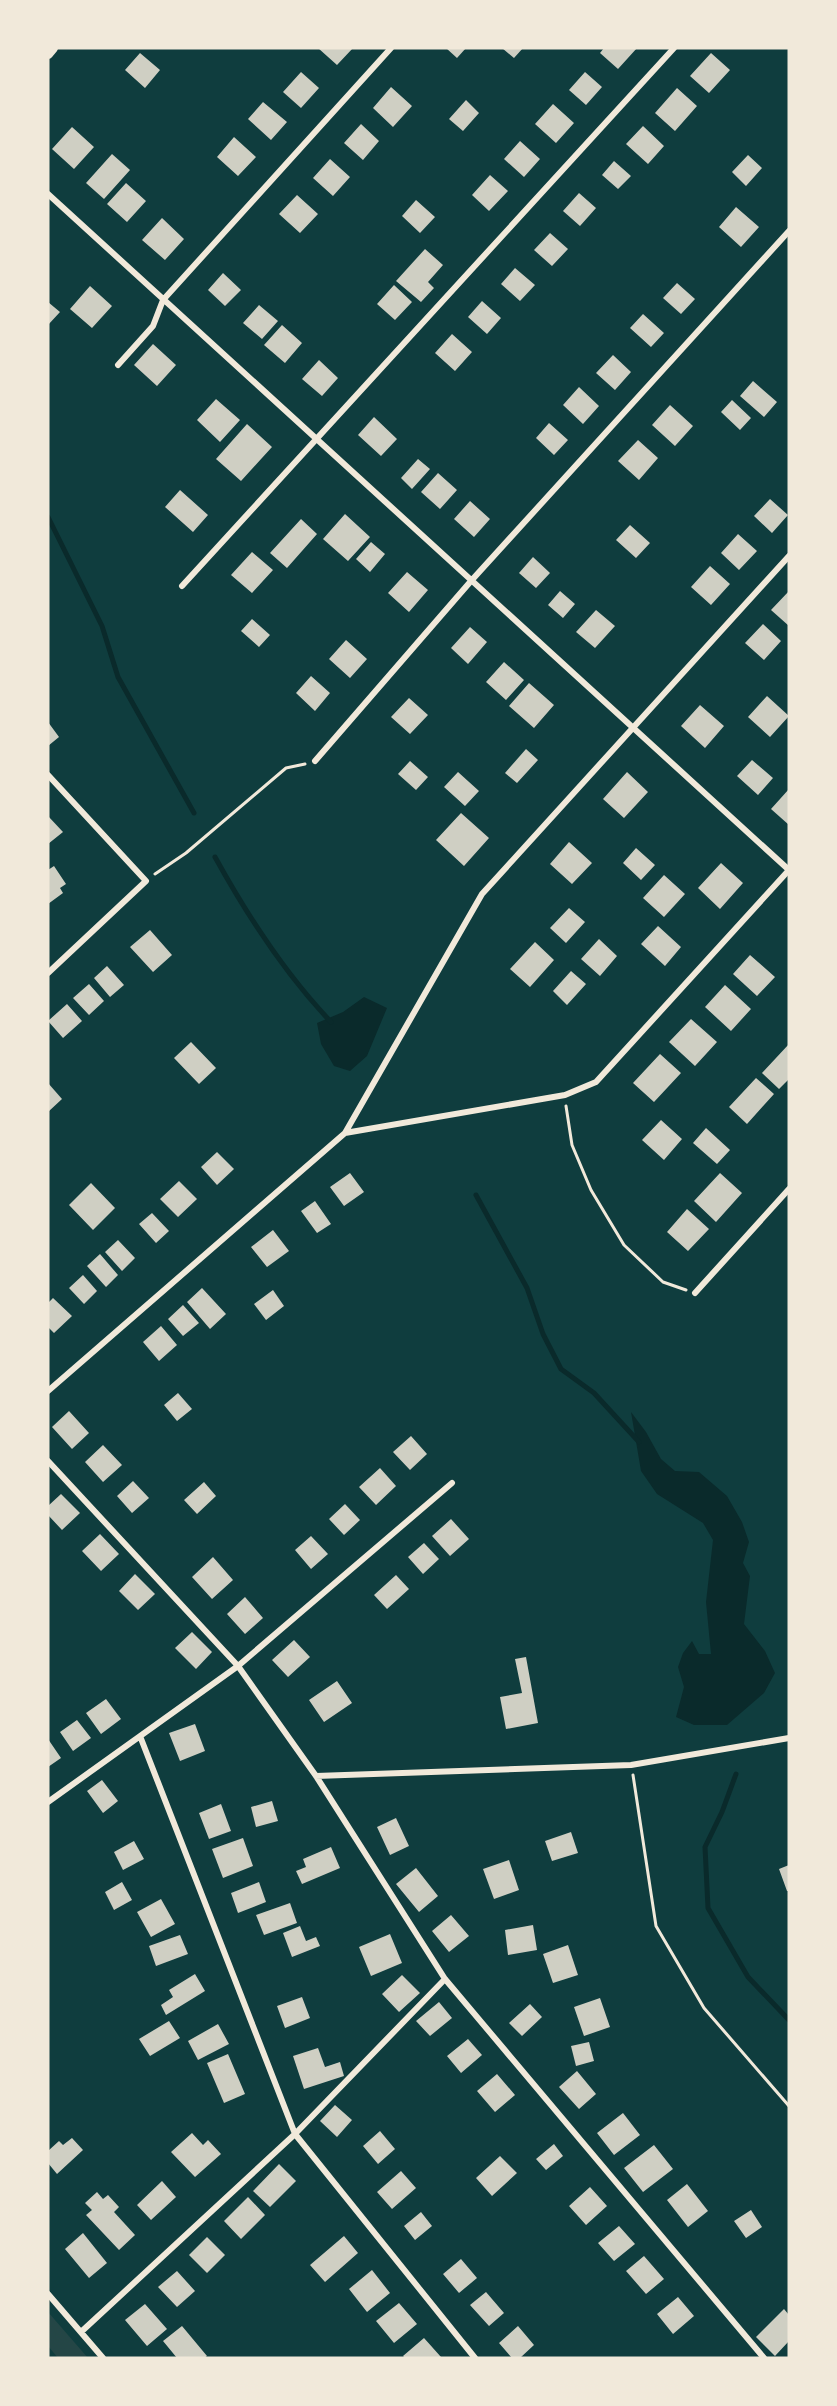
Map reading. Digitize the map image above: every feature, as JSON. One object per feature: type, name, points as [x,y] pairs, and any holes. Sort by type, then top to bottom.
[{"type":"street","points":[[48,54],[53,48]]},
{"type":"street","points":[[118,365],[153,326],[163,300],[392,48]]},
{"type":"street","points":[[182,586],[674,48]]},
{"type":"street","points":[[48,194],[789,870],[596,1082],[565,1095],[345,1133]]},
{"type":"street","points":[[315,761],[471,581],[789,231]]},
{"type":"street","points":[[48,1391],[345,1133],[482,894],[789,556]]},
{"type":"street","points":[[48,775],[146,881],[48,973]]},
{"type":"street","points":[[695,1293],[789,1189]]},
{"type":"street","points":[[48,1461],[238,1665],[316,1776],[445,1979],[764,2358]]},
{"type":"street","points":[[48,1802],[238,1665],[452,1483]]},
{"type":"street","points":[[140,1736],[295,2134],[475,2358]]},
{"type":"street","points":[[316,1776],[631,1765],[789,1738]]},
{"type":"street","points":[[81,2332],[295,2134],[445,1979]]},
{"type":"street","points":[[48,2294],[103,2358]]},
{"type":"path","points":[[146,881],[186,853],[286,768],[315,761]]},
{"type":"path","points":[[565,1095],[572,1145],[591,1190],[624,1245],[663,1282],[695,1293]]},
{"type":"path","points":[[631,1765],[656,1926],[704,2008],[789,2106]]},
{"type":"shaded area","points":[[364,997],[387,1008],[367,1056],[350,1071],[334,1066],[321,1044],[317,1023],[343,1012]]},
{"type":"shaded area","points":[[631,1412],[646,1432],[661,1459],[675,1471],[699,1472],[727,1496],[742,1522],[749,1542],[743,1563],[750,1576],[744,1624],[765,1651],[775,1673],[764,1693],[727,1725],[694,1725],[676,1717],[684,1687],[678,1667],[683,1653],[692,1641],[699,1654],[711,1654],[706,1602],[713,1540],[703,1523],[657,1494],[641,1471]]},
{"type":"shaded area","points":[[48,2312],[88,2358],[58,2358],[48,2346]]},
{"type":"building","points":[[318,48],[353,48],[337,65]]},
{"type":"building","points":[[446,48],[466,48],[457,58]]},
{"type":"building","points":[[502,48],[523,48],[514,58]]},
{"type":"building","points":[[604,48],[637,48],[618,69],[600,53]]},
{"type":"building","points":[[140,53],[160,70],[145,88],[125,70]]},
{"type":"building","points":[[711,53],[730,70],[709,93],[690,76]]},
{"type":"building","points":[[301,72],[319,88],[301,108],[283,92]]},
{"type":"building","points":[[585,72],[602,87],[586,105],[569,90]]},
{"type":"building","points":[[391,87],[412,106],[393,127],[373,108]]},
{"type":"building","points":[[677,88],[697,106],[675,131],[655,113]]},
{"type":"building","points":[[466,100],[479,113],[463,131],[449,119]]},
{"type":"building","points":[[263,102],[287,122],[271,140],[248,119]]},
{"type":"building","points":[[553,104],[574,123],[556,143],[535,124]]},
{"type":"building","points":[[361,124],[379,141],[363,160],[344,143]]},
{"type":"building","points":[[643,126],[664,146],[648,164],[626,144]]},
{"type":"building","points":[[72,127],[94,147],[74,169],[52,149]]},
{"type":"building","points":[[234,137],[256,157],[238,176],[217,157]]},
{"type":"building","points":[[520,141],[540,159],[524,177],[504,159]]},
{"type":"building","points":[[112,154],[130,170],[104,199],[86,183]]},
{"type":"building","points":[[748,155],[762,168],[746,186],[732,172]]},
{"type":"building","points":[[330,159],[350,177],[333,196],[313,178]]},
{"type":"building","points":[[614,161],[631,176],[618,189],[602,175]]},
{"type":"building","points":[[490,175],[508,191],[489,211],[472,195]]},
{"type":"building","points":[[126,183],[146,201],[127,222],[107,204]]},
{"type":"building","points":[[579,193],[596,208],[580,226],[563,211]]},
{"type":"building","points":[[297,195],[318,214],[300,233],[279,214]]},
{"type":"building","points":[[416,200],[435,217],[420,233],[402,216]]},
{"type":"building","points":[[736,207],[759,227],[741,247],[719,227]]},
{"type":"building","points":[[162,218],[184,239],[165,260],[142,240]]},
{"type":"building","points":[[550,233],[568,249],[552,266],[534,250]]},
{"type":"building","points":[[425,249],[443,265],[428,282],[434,288],[421,302],[396,281]]},
{"type":"building","points":[[515,268],[535,285],[520,301],[501,284]]},
{"type":"building","points":[[223,273],[241,290],[225,306],[208,290]]},
{"type":"building","points":[[677,283],[695,299],[681,314],[663,298]]},
{"type":"building","points":[[394,285],[412,302],[395,320],[377,304]]},
{"type":"building","points":[[90,286],[112,306],[92,328],[70,309]]},
{"type":"building","points":[[482,301],[501,318],[487,334],[468,317]]},
{"type":"building","points":[[48,302],[60,312],[48,325]]},
{"type":"building","points":[[259,305],[278,321],[262,339],[243,323]]},
{"type":"building","points":[[643,314],[664,333],[651,347],[630,328]]},
{"type":"building","points":[[282,325],[302,343],[285,363],[264,345]]},
{"type":"building","points":[[452,334],[472,352],[455,371],[435,353]]},
{"type":"building","points":[[153,344],[176,365],[157,386],[134,365]]},
{"type":"building","points":[[613,355],[631,372],[615,390],[596,373]]},
{"type":"building","points":[[319,360],[338,378],[322,396],[302,379]]},
{"type":"building","points":[[753,381],[777,402],[764,417],[740,396]]},
{"type":"building","points":[[579,387],[599,406],[583,424],[563,405]]},
{"type":"building","points":[[216,399],[240,420],[220,442],[197,420]]},
{"type":"building","points":[[732,400],[751,418],[740,430],[721,412]]},
{"type":"building","points":[[670,405],[693,426],[675,446],[652,425]]},
{"type":"building","points":[[374,417],[397,439],[381,456],[358,435]]},
{"type":"building","points":[[549,423],[568,440],[554,455],[536,438]]},
{"type":"building","points":[[247,424],[272,447],[241,481],[216,459]]},
{"type":"building","points":[[638,440],[658,458],[639,480],[618,461]]},
{"type":"building","points":[[418,459],[430,469],[412,489],[401,478]]},
{"type":"building","points":[[438,473],[457,490],[440,509],[421,492]]},
{"type":"building","points":[[180,490],[208,515],[193,532],[165,507]]},
{"type":"building","points":[[770,499],[788,515],[772,533],[754,516]]},
{"type":"building","points":[[470,501],[490,519],[474,537],[454,519]]},
{"type":"building","points":[[345,514],[370,537],[348,561],[323,539]]},
{"type":"building","points":[[301,519],[317,534],[287,568],[270,553]]},
{"type":"building","points":[[630,525],[650,543],[636,558],[616,540]]},
{"type":"building","points":[[738,534],[757,551],[739,570],[721,553]]},
{"type":"building","points":[[371,542],[385,554],[370,572],[356,559]]},
{"type":"building","points":[[252,552],[273,570],[252,593],[231,575]]},
{"type":"building","points":[[533,557],[550,573],[536,588],[519,573]]},
{"type":"building","points":[[710,566],[730,584],[711,605],[691,587]]},
{"type":"building","points":[[407,572],[428,590],[409,612],[388,593]]},
{"type":"building","points":[[560,591],[575,604],[563,618],[548,605]]},
{"type":"building","points":[[789,591],[789,626],[771,610]]},
{"type":"building","points":[[596,610],[615,626],[595,648],[576,632]]},
{"type":"building","points":[[252,619],[270,635],[259,647],[241,631]]},
{"type":"building","points":[[763,624],[781,641],[764,660],[745,643]]},
{"type":"building","points":[[470,627],[487,642],[468,664],[451,648]]},
{"type":"building","points":[[346,640],[367,659],[350,678],[329,659]]},
{"type":"building","points":[[504,662],[524,680],[506,700],[486,682]]},
{"type":"building","points":[[311,676],[330,693],[315,711],[296,693]]},
{"type":"building","points":[[529,683],[554,705],[534,728],[509,706]]},
{"type":"building","points":[[767,696],[789,716],[770,737],[748,717]]},
{"type":"building","points":[[409,698],[428,715],[410,734],[391,717]]},
{"type":"building","points":[[700,705],[724,726],[705,748],[681,726]]},
{"type":"building","points":[[48,722],[59,737],[48,746]]},
{"type":"building","points":[[526,749],[538,760],[517,783],[505,773]]},
{"type":"building","points":[[752,760],[773,778],[758,795],[737,776]]},
{"type":"building","points":[[410,761],[428,777],[416,790],[398,774]]},
{"type":"building","points":[[458,772],[479,791],[465,806],[444,787]]},
{"type":"building","points":[[627,772],[648,792],[624,818],[603,799]]},
{"type":"building","points":[[789,789],[789,825],[771,809]]},
{"type":"building","points":[[461,813],[489,838],[464,866],[436,840]]},
{"type":"building","points":[[48,816],[63,832],[48,844]]},
{"type":"building","points":[[569,842],[592,863],[572,884],[550,864]]},
{"type":"building","points":[[636,848],[655,865],[641,880],[623,863]]},
{"type":"building","points":[[721,863],[743,883],[720,909],[698,888]]},
{"type":"building","points":[[54,866],[66,884],[60,888],[63,893],[48,904],[48,870]]},
{"type":"building","points":[[664,875],[685,894],[664,917],[643,898]]},
{"type":"building","points":[[569,908],[585,922],[566,943],[550,928]]},
{"type":"building","points":[[658,926],[681,947],[665,966],[641,944]]},
{"type":"building","points":[[150,930],[172,955],[153,972],[130,947]]},
{"type":"building","points":[[599,939],[617,956],[600,976],[581,959]]},
{"type":"building","points":[[535,942],[554,960],[530,987],[510,969]]},
{"type":"building","points":[[750,955],[775,977],[757,996],[733,974]]},
{"type":"building","points":[[107,966],[124,985],[110,997],[94,978]]},
{"type":"building","points":[[571,971],[586,984],[567,1005],[553,991]]},
{"type":"building","points":[[89,984],[104,1001],[89,1015],[73,998]]},
{"type":"building","points":[[725,985],[751,1009],[731,1031],[705,1007]]},
{"type":"building","points":[[67,1004],[82,1021],[63,1038],[48,1021]]},
{"type":"building","points":[[691,1019],[717,1042],[695,1066],[669,1042]]},
{"type":"building","points":[[191,1042],[216,1068],[199,1084],[174,1058]]},
{"type":"building","points":[[789,1044],[789,1079],[779,1089],[762,1073]]},
{"type":"building","points":[[660,1054],[681,1073],[654,1102],[633,1083]]},
{"type":"building","points":[[756,1078],[774,1094],[747,1124],[729,1107]]},
{"type":"building","points":[[48,1083],[62,1099],[48,1112]]},
{"type":"building","points":[[661,1120],[682,1139],[664,1160],[642,1140]]},
{"type":"building","points":[[706,1128],[730,1150],[717,1164],[693,1143]]},
{"type":"building","points":[[217,1152],[234,1169],[217,1185],[201,1167]]},
{"type":"building","points":[[350,1173],[364,1192],[344,1206],[330,1187]]},
{"type":"building","points":[[720,1173],[742,1193],[716,1222],[694,1201]]},
{"type":"building","points":[[179,1181],[197,1199],[178,1217],[160,1199]]},
{"type":"building","points":[[91,1183],[115,1208],[93,1230],[69,1205]]},
{"type":"building","points":[[315,1201],[331,1224],[317,1233],[301,1211]]},
{"type":"building","points":[[687,1209],[709,1229],[688,1251],[667,1232]]},
{"type":"building","points":[[152,1213],[169,1231],[156,1243],[139,1224]]},
{"type":"building","points":[[273,1230],[289,1251],[267,1267],[251,1247]]},
{"type":"building","points":[[118,1240],[135,1258],[122,1271],[105,1252]]},
{"type":"building","points":[[100,1254],[118,1275],[106,1287],[87,1266]]},
{"type":"building","points":[[83,1275],[97,1291],[84,1304],[69,1288]]},
{"type":"building","points":[[202,1288],[226,1314],[210,1329],[187,1302]]},
{"type":"building","points":[[273,1290],[284,1306],[266,1320],[254,1304]]},
{"type":"building","points":[[53,1298],[72,1316],[54,1333],[48,1327],[48,1303]]},
{"type":"building","points":[[183,1305],[199,1323],[183,1336],[168,1319]]},
{"type":"building","points":[[161,1326],[177,1345],[159,1361],[143,1342]]},
{"type":"building","points":[[178,1393],[192,1409],[177,1421],[164,1405]]},
{"type":"building","points":[[69,1411],[89,1433],[72,1449],[52,1427]]},
{"type":"building","points":[[411,1436],[427,1454],[410,1470],[393,1452]]},
{"type":"building","points":[[103,1445],[122,1465],[103,1482],[85,1462]]},
{"type":"building","points":[[380,1468],[396,1486],[376,1505],[359,1487]]},
{"type":"building","points":[[133,1481],[149,1498],[132,1513],[117,1496]]},
{"type":"building","points":[[204,1482],[216,1496],[197,1514],[184,1500]]},
{"type":"building","points":[[61,1494],[80,1513],[62,1530],[48,1515],[48,1506]]},
{"type":"building","points":[[345,1504],[360,1520],[344,1535],[329,1519]]},
{"type":"building","points":[[451,1519],[469,1539],[450,1556],[432,1536]]},
{"type":"building","points":[[100,1534],[119,1554],[101,1571],[82,1551]]},
{"type":"building","points":[[311,1536],[328,1554],[311,1569],[295,1550]]},
{"type":"building","points":[[424,1543],[439,1559],[423,1574],[408,1557]]},
{"type":"building","points":[[213,1557],[233,1580],[212,1599],[192,1577]]},
{"type":"building","points":[[135,1574],[155,1594],[138,1610],[119,1591]]},
{"type":"building","points":[[396,1575],[409,1589],[387,1609],[374,1595]]},
{"type":"building","points":[[245,1597],[263,1618],[245,1634],[227,1614]]},
{"type":"building","points":[[192,1632],[212,1652],[196,1669],[175,1648]]},
{"type":"building","points":[[294,1640],[310,1657],[288,1677],[272,1660]]},
{"type":"building","points":[[526,1657],[538,1723],[506,1729],[500,1697],[522,1693],[515,1659]]},
{"type":"building","points":[[337,1681],[352,1703],[324,1722],[309,1700]]},
{"type":"building","points":[[106,1699],[121,1719],[101,1734],[86,1713]]},
{"type":"building","points":[[77,1720],[91,1738],[73,1751],[60,1732]]},
{"type":"building","points":[[195,1724],[205,1751],[180,1761],[169,1733]]},
{"type":"building","points":[[48,1739],[61,1758],[48,1767]]},
{"type":"building","points":[[102,1780],[118,1801],[103,1813],[87,1791]]},
{"type":"building","points":[[272,1801],[278,1821],[256,1827],[251,1807]]},
{"type":"building","points":[[221,1804],[231,1831],[209,1839],[199,1813]]},
{"type":"building","points":[[396,1818],[409,1846],[390,1855],[377,1827]]},
{"type":"building","points":[[571,1832],[578,1853],[552,1861],[545,1841]]},
{"type":"building","points":[[243,1838],[253,1866],[223,1878],[212,1849]]},
{"type":"building","points":[[134,1841],[144,1859],[123,1870],[114,1852]]},
{"type":"building","points":[[331,1847],[340,1868],[302,1884],[296,1871],[306,1867],[303,1859]]},
{"type":"building","points":[[509,1860],[519,1890],[494,1899],[483,1869]]},
{"type":"building","points":[[789,1865],[789,1891],[787,1891],[779,1869]]},
{"type":"building","points":[[416,1868],[438,1896],[419,1912],[396,1884]]},
{"type":"building","points":[[122,1882],[132,1900],[114,1910],[105,1892]]},
{"type":"building","points":[[259,1882],[266,1902],[238,1913],[231,1893]]},
{"type":"building","points":[[161,1899],[175,1924],[151,1937],[137,1912]]},
{"type":"building","points":[[290,1903],[297,1923],[264,1935],[256,1915]]},
{"type":"building","points":[[451,1915],[469,1936],[449,1952],[432,1931]]},
{"type":"building","points":[[533,1925],[537,1950],[508,1955],[505,1930]]},
{"type":"building","points":[[300,1926],[306,1941],[316,1937],[320,1946],[292,1957],[283,1933]]},
{"type":"building","points":[[390,1934],[402,1963],[371,1976],[359,1947]]},
{"type":"building","points":[[180,1935],[188,1954],[156,1966],[149,1946]]},
{"type":"building","points":[[568,1945],[578,1975],[553,1983],[543,1954]]},
{"type":"building","points":[[195,1974],[205,1991],[166,2015],[161,2005],[173,1997],[169,1990]]},
{"type":"building","points":[[402,1975],[420,1993],[399,2012],[382,1994]]},
{"type":"building","points":[[302,1997],[310,2018],[285,2028],[277,2006]]},
{"type":"building","points":[[600,1998],[610,2027],[584,2036],[574,2007]]},
{"type":"building","points":[[439,2002],[452,2018],[430,2036],[416,2021]]},
{"type":"building","points":[[530,2004],[542,2017],[522,2036],[509,2023]]},
{"type":"building","points":[[169,2021],[180,2038],[150,2056],[139,2039]]},
{"type":"building","points":[[218,2024],[229,2044],[198,2060],[188,2041]]},
{"type":"building","points":[[468,2039],[482,2055],[461,2073],[447,2056]]},
{"type":"building","points":[[589,2042],[594,2061],[576,2066],[571,2046]]},
{"type":"building","points":[[318,2048],[325,2067],[340,2062],[344,2076],[304,2089],[293,2056]]},
{"type":"building","points":[[228,2054],[245,2094],[224,2103],[207,2063]]},
{"type":"building","points":[[577,2071],[596,2094],[579,2109],[559,2087]]},
{"type":"building","points":[[497,2074],[515,2095],[495,2112],[477,2091]]},
{"type":"building","points":[[335,2105],[352,2120],[337,2137],[320,2121]]},
{"type":"building","points":[[623,2113],[640,2135],[614,2155],[597,2133]]},
{"type":"building","points":[[380,2131],[395,2149],[378,2164],[363,2146]]},
{"type":"building","points":[[192,2133],[203,2145],[208,2140],[221,2154],[195,2177],[171,2152]]},
{"type":"building","points":[[72,2138],[83,2150],[57,2174],[48,2163],[48,2151],[59,2141],[63,2145]]},
{"type":"building","points":[[554,2144],[563,2156],[546,2170],[536,2159]]},
{"type":"building","points":[[654,2145],[673,2169],[643,2192],[624,2168]]},
{"type":"building","points":[[500,2156],[517,2173],[492,2196],[476,2178]]},
{"type":"building","points":[[279,2164],[296,2181],[270,2207],[253,2191]]},
{"type":"building","points":[[401,2171],[416,2188],[392,2209],[377,2192]]},
{"type":"building","points":[[162,2181],[176,2197],[151,2220],[137,2205]]},
{"type":"building","points":[[687,2184],[708,2211],[688,2227],[667,2200]]},
{"type":"building","points":[[590,2187],[607,2206],[586,2225],[569,2206]]},
{"type":"building","points":[[97,2192],[103,2199],[108,2195],[119,2207],[114,2212],[135,2235],[119,2250],[86,2215],[92,2210],[85,2203]]},
{"type":"building","points":[[248,2197],[265,2215],[241,2239],[224,2221]]},
{"type":"building","points":[[751,2210],[762,2227],[746,2238],[734,2221]]},
{"type":"building","points":[[421,2212],[432,2226],[415,2240],[404,2226]]},
{"type":"building","points":[[619,2226],[635,2244],[614,2261],[598,2243]]},
{"type":"building","points":[[83,2233],[107,2263],[89,2278],[65,2249]]},
{"type":"building","points":[[344,2236],[358,2253],[325,2282],[310,2265]]},
{"type":"building","points":[[207,2237],[225,2255],[207,2273],[189,2255]]},
{"type":"building","points":[[644,2256],[664,2279],[646,2294],[626,2271]]},
{"type":"building","points":[[461,2259],[477,2278],[459,2293],[443,2274]]},
{"type":"building","points":[[372,2270],[390,2293],[367,2312],[349,2289]]},
{"type":"building","points":[[177,2271],[195,2291],[177,2307],[158,2287]]},
{"type":"building","points":[[486,2292],[504,2313],[489,2326],[470,2305]]},
{"type":"building","points":[[678,2297],[694,2316],[673,2334],[657,2314]]},
{"type":"building","points":[[399,2303],[417,2324],[394,2343],[376,2321]]},
{"type":"building","points":[[145,2304],[167,2329],[147,2346],[125,2320]]},
{"type":"building","points":[[784,2309],[789,2315],[789,2341],[775,2356],[756,2337]]},
{"type":"building","points":[[182,2326],[207,2356],[177,2358],[163,2341]]},
{"type":"building","points":[[518,2326],[534,2345],[520,2358],[512,2358],[499,2343]]},
{"type":"building","points":[[424,2338],[441,2357],[405,2358],[403,2356]]},
{"type":"waterway","points":[[48,517],[102,626],[118,677],[194,813]]},
{"type":"waterway","points":[[215,857],[268,943],[298,984],[331,1022]]},
{"type":"waterway","points":[[476,1195],[527,1288],[543,1334],[561,1369],[594,1393],[639,1442]]},
{"type":"waterway","points":[[736,1774],[722,1812],[705,1847],[708,1908],[748,1977],[789,2020]]}]
